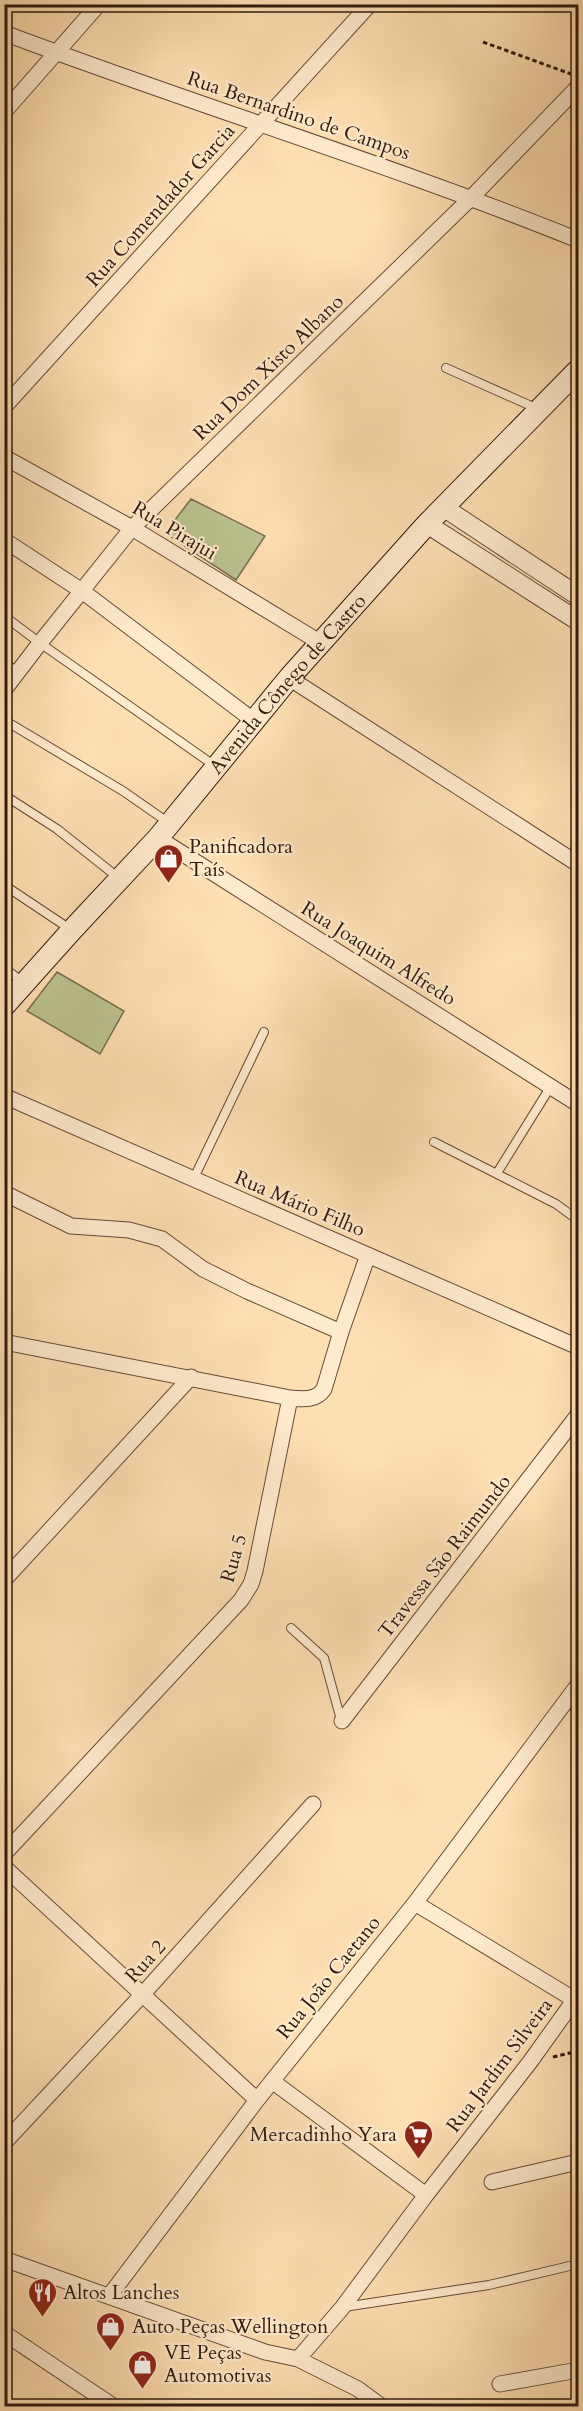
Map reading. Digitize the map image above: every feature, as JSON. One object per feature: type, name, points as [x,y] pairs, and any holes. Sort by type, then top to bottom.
[{"type":"main road","name":"Avenida Cônego de Castro","points":[[4,1006],[72,930],[121,880],[289,678],[427,524],[579,370]]},
{"type":"street","points":[[4,112],[99,4]]},
{"type":"street","name":"Rua Comendador Garcia","points":[[4,407],[370,4]]},
{"type":"street","name":"Rua Bernardino de Campos","points":[[4,33],[260,126],[472,197],[579,240]]},
{"type":"street","name":"Rua Dom Xisto Albano","points":[[4,690],[132,528],[472,197],[579,87]]},
{"type":"street","name":"Rua Pirajui","points":[[4,457],[132,528],[321,643]]},
{"type":"street","points":[[443,507],[579,596]]},
{"type":"street","points":[[427,524],[579,621]]},
{"type":"street","points":[[4,540],[82,591],[254,721]]},
{"type":"street","points":[[289,678],[579,864]]},
{"type":"street","name":"Rua Joaquim Alfredo","points":[[164,831],[579,1104]]},
{"type":"street","name":"Rua Mário Filho","points":[[4,1096],[579,1347]]},
{"type":"street","points":[[4,1193],[71,1226],[129,1230],[162,1239],[203,1269],[341,1332]]},
{"type":"street","points":[[4,1342],[290,1398],[306,1399],[320,1395],[324,1389],[368,1255]]},
{"type":"street","points":[[4,1580],[191,1377]]},
{"type":"street","name":"Rua 5","points":[[4,1854],[233,1609],[246,1592],[255,1571],[290,1398]]},
{"type":"street","name":"Travessa São Raimundo","points":[[342,1721],[579,1415]]},
{"type":"street","name":"Rua João Caetano","points":[[110,2295],[257,2100],[415,1903],[577,1690]]},
{"type":"street","name":"Rua 2","points":[[4,2143],[142,1995],[313,1804]]},
{"type":"street","points":[[4,1867],[257,2100]]},
{"type":"street","points":[[415,1903],[577,1998]]},
{"type":"street","name":"Rua Jardim Silveira","points":[[298,2360],[342,2308],[577,1998]]},
{"type":"street","points":[[272,2081],[426,2195]]},
{"type":"street","points":[[492,2182],[579,2162]]},
{"type":"street","points":[[4,2259],[265,2352],[298,2360],[358,2389],[381,2406]]},
{"type":"street","points":[[4,2333],[113,2406]]},
{"type":"street","points":[[500,2384],[579,2370]]},
{"type":"lane","points":[[446,368],[539,410]]},
{"type":"lane","points":[[4,616],[216,767]]},
{"type":"lane","points":[[4,663],[19,673]]},
{"type":"lane","points":[[4,720],[123,791],[164,831]]},
{"type":"lane","points":[[4,795],[57,829],[121,880]]},
{"type":"lane","points":[[4,885],[72,930]]},
{"type":"lane","points":[[4,968],[24,983]]},
{"type":"lane","points":[[193,1180],[264,1032]]},
{"type":"lane","points":[[497,1173],[551,1086]]},
{"type":"lane","points":[[434,1142],[556,1204],[579,1220]]},
{"type":"lane","points":[[291,1628],[324,1658],[342,1721]]},
{"type":"lane","points":[[342,2308],[489,2285],[579,2264]]},
{"type":"path","points":[[483,42],[579,77]]},
{"type":"green space","points":[[191,499],[265,536],[236,580],[165,533]]},
{"type":"green space","points":[[57,972],[124,1011],[100,1054],[27,1011]]},
{"type":"place","name":"Panificadora Taís","points":[[168,884]]},
{"type":"place","name":"Mercadinho Yara","points":[[418,2160]]},
{"type":"place","name":"Altos Lanches","points":[[42,2318]]},
{"type":"place","name":"Auto Peças Wellington","points":[[111,2352]]},
{"type":"place","name":"VE Peças Automotivas","points":[[143,2390]]}]
